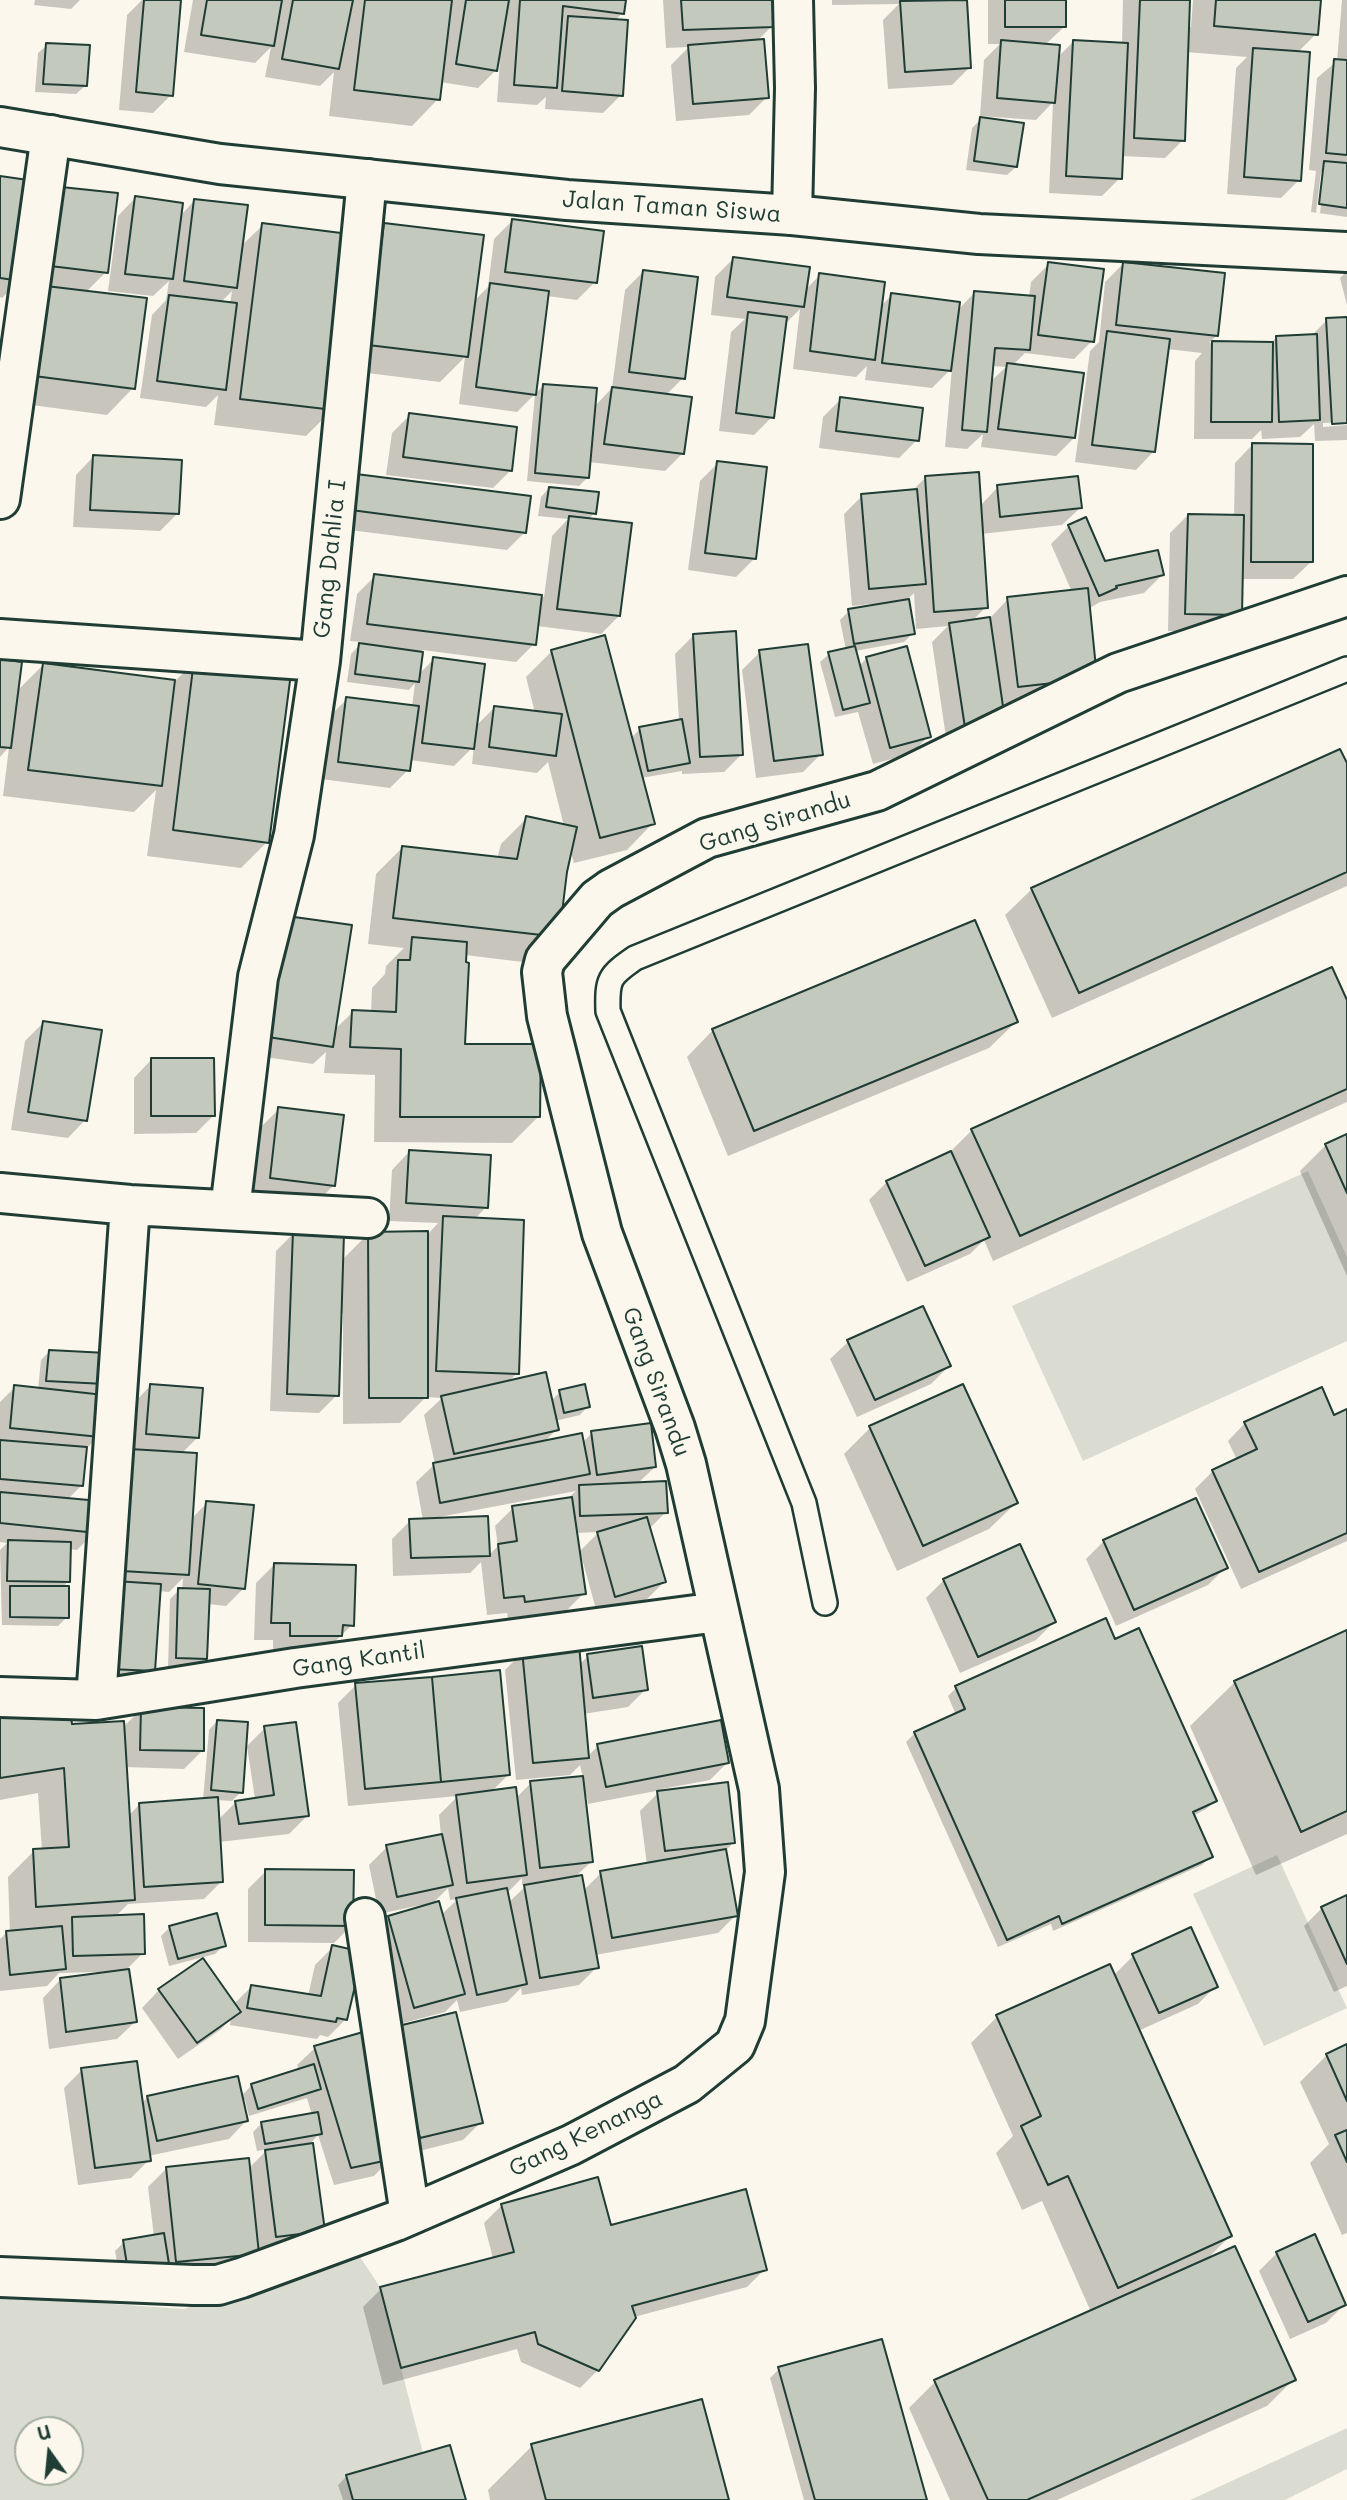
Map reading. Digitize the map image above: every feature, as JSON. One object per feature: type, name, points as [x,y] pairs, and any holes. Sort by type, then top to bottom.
[{"type":"street","points":[[792,215],[795,88],[793,0]]},
{"type":"street","name":"Jalan Taman Siswa","points":[[0,127],[220,164],[567,200],[792,215],[979,234],[1347,252]]},
{"type":"street","points":[[0,499],[51,135]]},
{"type":"street","name":"Gang Dahlia I","points":[[0,639],[320,661],[367,180]]},
{"type":"street","name":"Gang Sirandu","points":[[718,1612],[686,1464],[675,1428],[602,1233],[547,1016],[542,972],[545,960],[597,899],[707,838],[870,793],[1118,673],[1347,596]]},
{"type":"street","points":[[230,1210],[258,977],[294,835],[320,661]]},
{"type":"street","points":[[0,1193],[130,1205],[368,1218]]},
{"type":"street","points":[[96,1700],[130,1205]]},
{"type":"street","name":"Gang Kantil","points":[[0,1697],[96,1700],[295,1668],[718,1612]]},
{"type":"street","name":"Gang Kenanga","points":[[0,2277],[218,2285],[241,2278],[410,2215],[571,2145],[687,2084],[735,2045],[745,2021],[765,1872],[759,1789],[718,1612]]},
{"type":"street","points":[[365,1918],[410,2215]]},
{"type":"lane","points":[[825,1603],[804,1503],[608,1011],[607,987],[617,971],[635,958],[1347,668]]},
{"type":"shaded area","points":[[1308,1171],[1347,1257],[1347,1341],[1083,1461],[1012,1306]]},
{"type":"shaded area","points":[[1277,1855],[1347,2008],[1264,2046],[1193,1894]]},
{"type":"shaded area","points":[[356,2251],[380,2287],[423,2453],[346,2475],[353,2500],[0,2500],[0,2296],[184,2309]]},
{"type":"shaded area","points":[[1347,2428],[1347,2469],[1285,2500],[1190,2500]]},
{"type":"building","points":[[144,0],[181,0],[173,96],[136,92]]},
{"type":"building","points":[[207,0],[282,0],[274,46],[201,35]]},
{"type":"building","points":[[293,0],[353,0],[339,69],[282,59]]},
{"type":"building","points":[[365,0],[452,0],[440,100],[354,90]]},
{"type":"building","points":[[466,0],[509,0],[497,71],[456,64]]},
{"type":"building","points":[[520,0],[626,0],[624,14],[563,6],[557,88],[514,85]]},
{"type":"building","points":[[681,0],[773,0],[774,27],[683,30]]},
{"type":"building","points":[[967,0],[971,68],[905,72],[900,1]]},
{"type":"building","points":[[1005,0],[1066,0],[1066,27],[1005,27]]},
{"type":"building","points":[[1140,0],[1190,0],[1185,141],[1134,138]]},
{"type":"building","points":[[1216,0],[1321,0],[1318,35],[1214,26]]},
{"type":"building","points":[[568,16],[628,20],[623,96],[562,91]]},
{"type":"building","points":[[764,39],[769,98],[693,104],[688,45]]},
{"type":"building","points":[[1001,40],[1060,45],[1055,103],[997,98]]},
{"type":"building","points":[[1073,40],[1128,43],[1122,179],[1066,176]]},
{"type":"building","points":[[46,43],[90,45],[87,86],[43,84]]},
{"type":"building","points":[[1253,48],[1310,52],[1301,181],[1244,177]]},
{"type":"building","points":[[1334,59],[1347,60],[1347,155],[1326,153]]},
{"type":"building","points":[[980,117],[1024,123],[1017,167],[974,161]]},
{"type":"building","points":[[1324,161],[1347,163],[1347,208],[1319,204]]},
{"type":"building","points":[[0,176],[35,181],[21,281],[0,278]]},
{"type":"building","points":[[52,186],[118,193],[108,273],[42,265]]},
{"type":"building","points":[[135,196],[183,203],[173,279],[125,274]]},
{"type":"building","points":[[194,199],[248,205],[237,288],[184,281]]},
{"type":"building","points":[[512,219],[604,231],[597,283],[505,272]]},
{"type":"building","points":[[262,223],[357,235],[334,410],[240,399]]},
{"type":"building","points":[[384,223],[484,235],[468,357],[368,345]]},
{"type":"building","points":[[733,257],[810,267],[804,307],[727,297]]},
{"type":"building","points":[[1048,262],[1104,269],[1094,342],[1038,335]]},
{"type":"building","points":[[1123,262],[1225,273],[1218,336],[1116,325]]},
{"type":"building","points":[[643,270],[698,277],[685,379],[629,372]]},
{"type":"building","points":[[819,273],[885,282],[875,360],[810,351]]},
{"type":"building","points":[[490,283],[549,291],[536,395],[476,387]]},
{"type":"building","points":[[46,286],[147,298],[135,389],[34,376]]},
{"type":"building","points":[[974,291],[1035,296],[1030,350],[995,348],[987,432],[962,430]]},
{"type":"building","points":[[891,293],[960,302],[951,371],[882,363]]},
{"type":"building","points":[[169,295],[237,303],[226,390],[157,381]]},
{"type":"building","points":[[748,312],[787,317],[774,418],[736,413]]},
{"type":"building","points":[[1347,317],[1347,423],[1332,424],[1326,318]]},
{"type":"building","points":[[1107,331],[1170,339],[1155,452],[1092,445]]},
{"type":"building","points":[[1317,334],[1320,420],[1279,422],[1276,336]]},
{"type":"building","points":[[1212,341],[1273,342],[1272,422],[1211,422]]},
{"type":"building","points":[[1007,363],[1084,373],[1075,438],[998,429]]},
{"type":"building","points":[[543,384],[597,388],[589,478],[535,473]]},
{"type":"building","points":[[612,387],[692,397],[684,454],[604,444]]},
{"type":"building","points":[[840,397],[923,408],[919,441],[836,431]]},
{"type":"building","points":[[409,413],[517,427],[512,471],[403,457]]},
{"type":"building","points":[[1252,443],[1313,444],[1313,562],[1251,562]]},
{"type":"building","points":[[93,455],[182,460],[179,514],[90,510]]},
{"type":"building","points":[[717,461],[767,467],[756,559],[705,553]]},
{"type":"building","points":[[979,472],[988,608],[934,612],[925,476]]},
{"type":"building","points":[[356,474],[531,496],[526,533],[351,510]]},
{"type":"building","points":[[1078,476],[1082,508],[1000,517],[997,485]]},
{"type":"building","points":[[549,487],[599,492],[596,514],[546,507]]},
{"type":"building","points":[[917,489],[926,584],[869,589],[861,494]]},
{"type":"building","points":[[1188,514],[1244,515],[1242,615],[1185,614]]},
{"type":"building","points":[[569,516],[632,523],[620,616],[557,609]]},
{"type":"building","points":[[1086,517],[1105,561],[1158,550],[1164,575],[1116,586],[1117,588],[1099,596],[1068,525]]},
{"type":"building","points":[[374,574],[542,595],[536,645],[367,624]]},
{"type":"building","points":[[1088,588],[1097,678],[1018,687],[1007,597]]},
{"type":"building","points":[[909,599],[915,634],[854,644],[848,609]]},
{"type":"building","points":[[990,617],[1006,727],[966,734],[949,623]]},
{"type":"building","points":[[736,631],[743,755],[700,757],[693,634]]},
{"type":"building","points":[[605,635],[655,824],[600,838],[551,650]]},
{"type":"building","points":[[359,643],[423,652],[419,682],[355,674]]},
{"type":"building","points":[[808,644],[823,755],[774,761],[759,650]]},
{"type":"building","points":[[855,646],[870,703],[843,710],[828,652]]},
{"type":"building","points":[[907,646],[931,737],[890,748],[866,657]]},
{"type":"building","points":[[433,657],[485,664],[474,749],[422,743]]},
{"type":"building","points":[[0,659],[22,662],[11,748],[0,747]]},
{"type":"building","points":[[194,660],[291,673],[269,843],[173,830]]},
{"type":"building","points":[[43,663],[175,680],[162,786],[28,770]]},
{"type":"building","points":[[346,697],[419,706],[410,771],[338,762]]},
{"type":"building","points":[[494,706],[562,714],[556,756],[489,747]]},
{"type":"building","points":[[682,719],[690,763],[648,771],[639,727]]},
{"type":"building","points":[[1340,749],[1347,763],[1347,872],[1079,993],[1031,888]]},
{"type":"building","points":[[526,816],[577,827],[567,872],[559,937],[393,918],[402,846],[517,859]]},
{"type":"building","points":[[287,916],[352,925],[333,1047],[268,1037]]},
{"type":"building","points":[[975,920],[1018,1022],[754,1131],[712,1029]]},
{"type":"building","points":[[412,937],[467,942],[466,962],[469,963],[465,1044],[541,1044],[540,1117],[400,1117],[401,1049],[350,1047],[352,1010],[396,1012],[398,960],[410,960]]},
{"type":"building","points":[[1332,967],[1347,1000],[1347,1089],[1020,1236],[971,1129]]},
{"type":"building","points":[[43,1021],[102,1030],[87,1121],[28,1112]]},
{"type":"building","points":[[151,1058],[214,1058],[215,1116],[151,1116]]},
{"type":"building","points":[[278,1107],[344,1115],[335,1186],[270,1178]]},
{"type":"building","points":[[1347,1134],[1347,1193],[1325,1144]]},
{"type":"building","points":[[409,1150],[491,1155],[488,1208],[406,1203]]},
{"type":"building","points":[[951,1151],[990,1237],[925,1266],[886,1181]]},
{"type":"building","points":[[443,1216],[524,1220],[519,1374],[436,1371]]},
{"type":"building","points":[[293,1231],[344,1233],[339,1396],[287,1394]]},
{"type":"building","points":[[428,1231],[428,1398],[369,1398],[368,1232]]},
{"type":"building","points":[[923,1306],[951,1366],[875,1400],[847,1340]]},
{"type":"building","points":[[49,1350],[107,1353],[105,1384],[46,1381]]},
{"type":"building","points":[[546,1372],[559,1430],[454,1454],[441,1396]]},
{"type":"building","points":[[150,1384],[203,1388],[199,1438],[146,1434]]},
{"type":"building","points":[[585,1384],[590,1407],[564,1413],[559,1390]]},
{"type":"building","points":[[963,1384],[1018,1503],[923,1546],[869,1426]]},
{"type":"building","points":[[14,1385],[104,1395],[100,1437],[10,1428]]},
{"type":"building","points":[[1322,1387],[1334,1415],[1347,1409],[1347,1533],[1259,1572],[1212,1470],[1257,1449],[1244,1422]]},
{"type":"building","points":[[651,1423],[656,1467],[597,1475],[591,1431]]},
{"type":"building","points":[[582,1433],[590,1474],[440,1503],[433,1463]]},
{"type":"building","points":[[0,1440],[87,1447],[83,1486],[0,1479]]},
{"type":"building","points":[[130,1449],[197,1453],[189,1575],[122,1571]]},
{"type":"building","points":[[666,1481],[668,1513],[580,1516],[579,1485]]},
{"type":"building","points":[[0,1492],[100,1501],[97,1533],[0,1523]]},
{"type":"building","points":[[572,1497],[586,1594],[525,1602],[524,1596],[504,1598],[498,1544],[517,1541],[512,1506]]},
{"type":"building","points":[[1196,1498],[1228,1568],[1134,1610],[1103,1540]]},
{"type":"building","points":[[206,1501],[254,1505],[245,1589],[198,1584]]},
{"type":"building","points":[[488,1516],[490,1556],[411,1558],[409,1519]]},
{"type":"building","points":[[647,1517],[666,1582],[615,1597],[597,1532]]},
{"type":"building","points":[[8,1540],[71,1542],[70,1582],[7,1581]]},
{"type":"building","points":[[1020,1544],[1056,1622],[978,1657],[943,1579]]},
{"type":"building","points":[[274,1563],[356,1565],[354,1626],[343,1625],[342,1636],[290,1636],[290,1623],[271,1623]]},
{"type":"building","points":[[115,1581],[161,1584],[155,1671],[109,1669]]},
{"type":"building","points":[[10,1586],[69,1586],[69,1618],[10,1617]]},
{"type":"building","points":[[178,1588],[210,1589],[207,1659],[176,1658]]},
{"type":"building","points":[[1106,1618],[1115,1639],[1139,1628],[1217,1801],[1193,1812],[1213,1857],[1062,1924],[1059,1916],[1007,1940],[914,1732],[965,1709],[955,1686]]},
{"type":"building","points":[[1347,1630],[1347,1811],[1301,1832],[1234,1681]]},
{"type":"building","points":[[579,1644],[589,1758],[533,1763],[522,1650]]},
{"type":"building","points":[[642,1646],[648,1690],[593,1698],[587,1654]]},
{"type":"building","points":[[500,1670],[510,1775],[441,1782],[432,1677]]},
{"type":"building","points":[[432,1677],[441,1782],[365,1789],[355,1683]]},
{"type":"building","points":[[69,1702],[72,1724],[124,1721],[135,1900],[36,1907],[33,1849],[69,1847],[64,1768],[0,1778],[0,1713]]},
{"type":"building","points":[[141,1707],[204,1708],[204,1751],[140,1750]]},
{"type":"building","points":[[217,1720],[248,1722],[243,1793],[211,1790]]},
{"type":"building","points":[[721,1720],[729,1763],[606,1787],[597,1744]]},
{"type":"building","points":[[296,1722],[309,1816],[239,1824],[235,1801],[274,1795],[264,1726]]},
{"type":"building","points":[[583,1776],[593,1862],[540,1868],[530,1781]]},
{"type":"building","points":[[728,1782],[735,1843],[665,1851],[657,1791]]},
{"type":"building","points":[[516,1787],[527,1875],[467,1883],[456,1795]]},
{"type":"building","points":[[218,1797],[223,1882],[144,1887],[139,1803]]},
{"type":"building","points":[[442,1834],[453,1885],[397,1897],[386,1845]]},
{"type":"building","points":[[726,1849],[738,1916],[612,1938],[600,1871]]},
{"type":"building","points":[[265,1869],[354,1870],[353,1926],[265,1925]]},
{"type":"building","points":[[582,1875],[599,1968],[540,1978],[524,1885]]},
{"type":"building","points":[[507,1888],[527,1984],[477,1995],[456,1898]]},
{"type":"building","points":[[1347,1895],[1347,1964],[1321,1907]]},
{"type":"building","points":[[439,1901],[465,1994],[414,2008],[388,1916]]},
{"type":"building","points":[[217,1913],[226,1946],[178,1959],[169,1926]]},
{"type":"building","points":[[144,1914],[145,1954],[73,1956],[72,1917]]},
{"type":"building","points":[[62,1926],[66,1969],[10,1975],[6,1931]]},
{"type":"building","points":[[1191,1927],[1218,1987],[1159,2013],[1132,1954]]},
{"type":"building","points":[[332,1945],[363,1952],[347,2020],[337,2018],[336,2022],[247,2008],[251,1985],[321,1996]]},
{"type":"building","points":[[203,1958],[241,2012],[197,2043],[158,1989]]},
{"type":"building","points":[[1110,1964],[1232,2236],[1118,2288],[1068,2176],[1048,2185],[1021,2126],[1041,2116],[996,2015]]},
{"type":"building","points":[[129,1969],[137,2022],[66,2032],[60,1978]]},
{"type":"building","points":[[456,2012],[483,2123],[420,2138],[394,2027]]},
{"type":"building","points":[[363,2032],[393,2159],[351,2168],[314,2046]]},
{"type":"building","points":[[1347,2044],[1347,2101],[1326,2054]]},
{"type":"building","points":[[137,2061],[151,2161],[95,2168],[81,2068]]},
{"type":"building","points":[[314,2064],[321,2089],[258,2109],[251,2084]]},
{"type":"building","points":[[238,2076],[248,2121],[157,2141],[147,2096]]},
{"type":"building","points":[[318,2112],[322,2134],[265,2144],[261,2122]]},
{"type":"building","points":[[1347,2130],[1347,2162],[1335,2135]]},
{"type":"building","points":[[313,2143],[325,2231],[276,2237],[265,2150]]},
{"type":"building","points":[[249,2158],[259,2254],[176,2262],[166,2167]]},
{"type":"building","points":[[598,2177],[611,2225],[746,2189],[767,2270],[632,2306],[636,2318],[599,2371],[538,2344],[535,2332],[401,2368],[380,2287],[514,2252],[501,2204]]},
{"type":"building","points":[[164,2233],[169,2264],[128,2271],[123,2240]]},
{"type":"building","points":[[1315,2234],[1346,2305],[1308,2322],[1276,2252]]},
{"type":"building","points":[[1235,2246],[1296,2380],[1027,2500],[988,2500],[934,2380]]},
{"type":"building","points":[[882,2339],[927,2500],[815,2500],[778,2367]]},
{"type":"building","points":[[702,2399],[729,2500],[546,2500],[531,2444]]},
{"type":"building","points":[[450,2445],[466,2500],[353,2500],[346,2475]]}]
